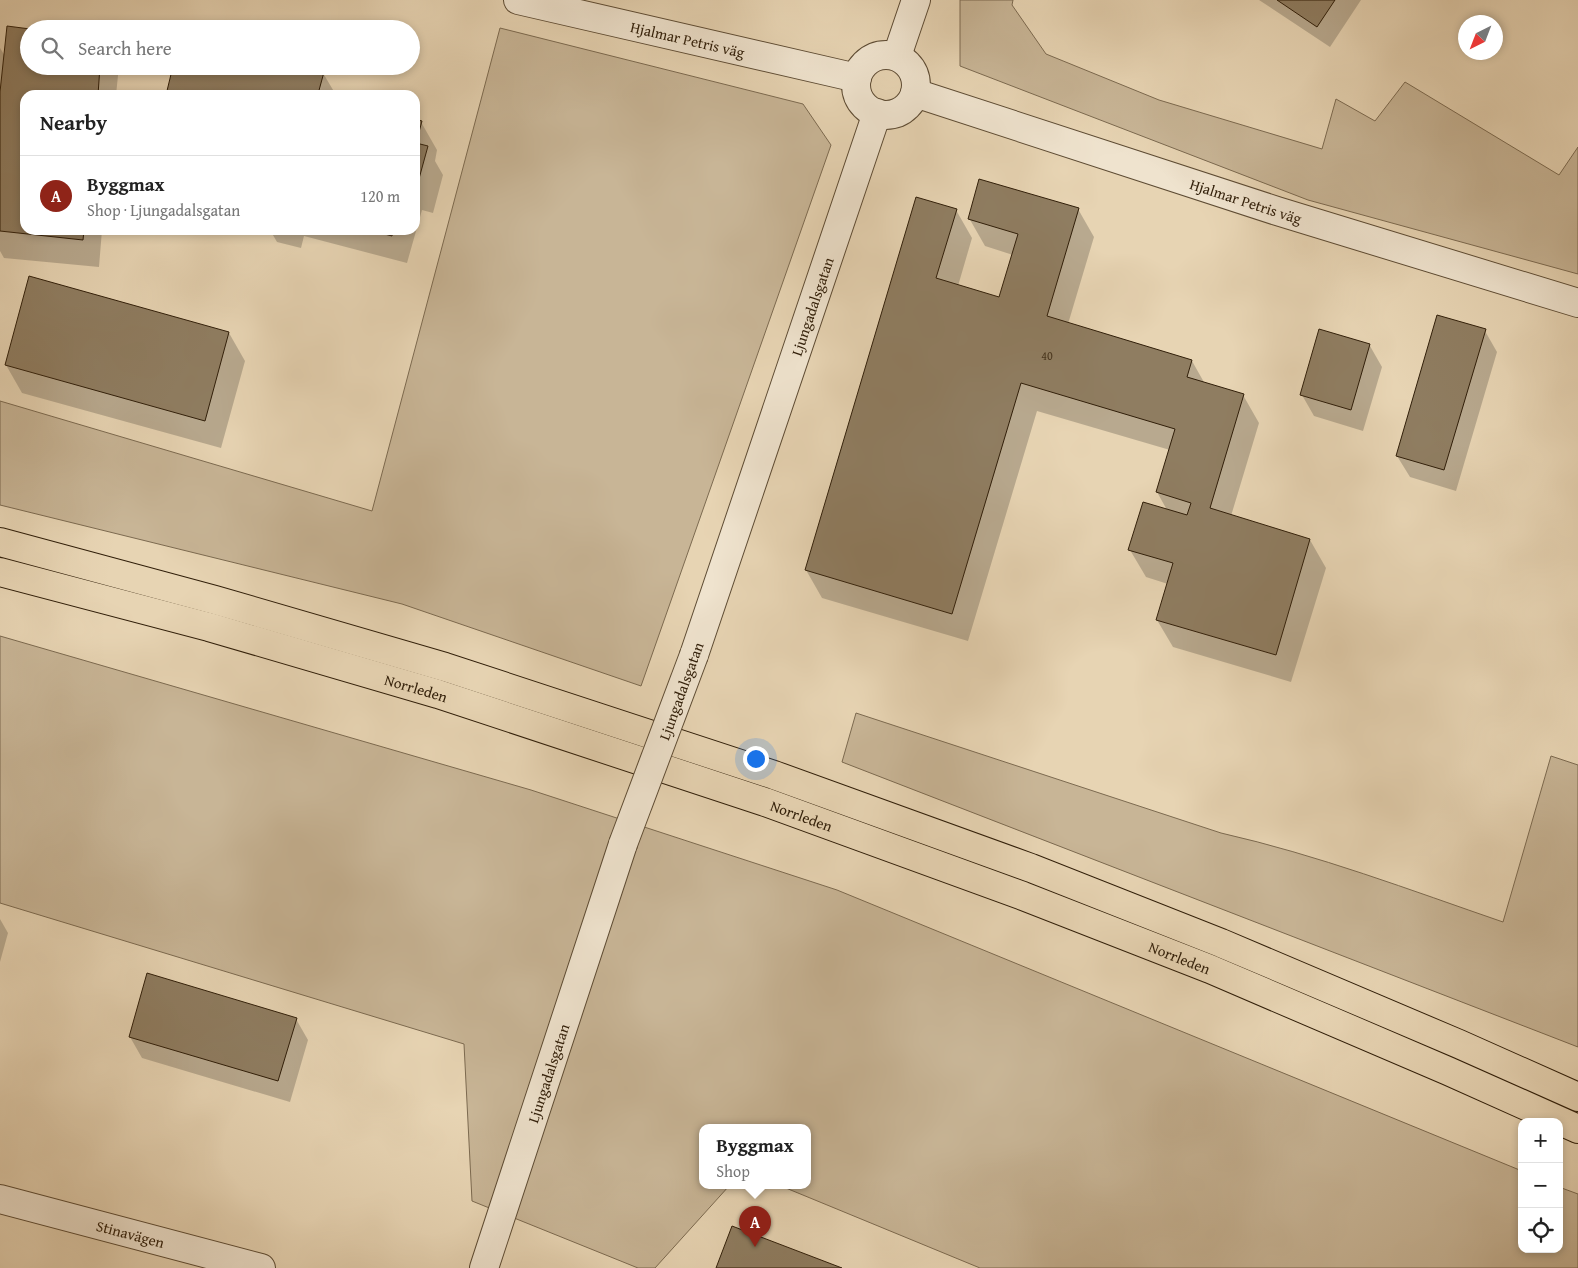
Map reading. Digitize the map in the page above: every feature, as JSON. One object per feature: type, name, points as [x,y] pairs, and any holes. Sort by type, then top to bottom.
[{"type":"highway","name":"Norrleden","points":[[0,542],[215,600],[445,667],[774,775],[1031,868],[1221,943],[1459,1044],[1578,1097]]},
{"type":"highway","name":"Norrleden","points":[[0,572],[209,627],[438,694],[765,802],[1023,896],[1210,969],[1448,1071],[1578,1130]]},
{"type":"street","name":"Hjalmar Petris väg","points":[[518,0],[857,78]]},
{"type":"street","points":[[897,56],[916,0]]},
{"type":"street","points":[[888,55],[897,56],[911,67],[915,75],[915,94],[911,101],[900,111],[885,114],[877,113],[863,103],[857,87],[857,78],[860,70],[872,58],[888,55]]},
{"type":"street","name":"Hjalmar Petris väg","points":[[915,94],[1277,211],[1578,303]]},
{"type":"street","name":"Ljungadalsgatan","points":[[484,1268],[623,844],[694,655],[877,113]]},
{"type":"street","name":"Stinavägen","points":[[0,1199],[261,1268]]},
{"type":"shaded area","points":[[960,0],[1013,0],[1012,5],[1046,54],[1159,100],[1322,149],[1336,99],[1375,121],[1405,82],[1559,175],[1578,147],[1578,274],[1308,200],[960,66]]},
{"type":"shaded area","points":[[500,28],[803,104],[831,145],[641,686],[402,604],[0,505],[0,401],[372,511]]},
{"type":"shaded area","points":[[0,636],[531,790],[837,890],[1518,1169],[1518,1253],[1563,1253],[1563,1188],[1578,1194],[1578,1268],[980,1268],[788,1189],[811,1189],[811,1124],[699,1124],[699,1189],[726,1189],[655,1268],[638,1268],[472,1201],[464,1044],[0,903]]},
{"type":"shaded area","points":[[856,713],[1221,833],[1293,852],[1364,874],[1503,922],[1551,756],[1578,765],[1578,1047],[842,762]]},
{"type":"building","points":[[1277,0],[1335,0],[1317,27]]},
{"type":"building","points":[[7,26],[20,28],[20,75],[99,75],[98,90],[20,90],[20,233],[0,231],[0,92]]},
{"type":"building","points":[[171,75],[323,75],[319,90],[167,90]]},
{"type":"building","points":[[420,144],[428,146],[420,175]]},
{"type":"building","points":[[979,179],[1079,208],[1047,316],[1192,360],[1187,377],[1244,394],[1210,508],[1310,539],[1276,655],[1156,620],[1173,563],[1128,550],[1143,502],[1187,515],[1191,503],[1156,492],[1175,429],[1021,383],[952,614],[805,570],[916,197],[957,209],[936,278],[999,297],[1018,234],[968,219]]},
{"type":"building","points":[[37,235],[84,235],[83,240]]},
{"type":"building","points":[[29,276],[229,332],[205,421],[5,365]]},
{"type":"building","points":[[1437,315],[1486,329],[1444,470],[1396,456]]},
{"type":"building","points":[[1319,329],[1370,344],[1351,410],[1300,395]]},
{"type":"building","points":[[147,973],[297,1018],[278,1081],[129,1037]]},
{"type":"building","points":[[732,1226],[842,1268],[716,1268]]},
{"type":"place","name":"Byggmax","points":[[755,1247]]}]
